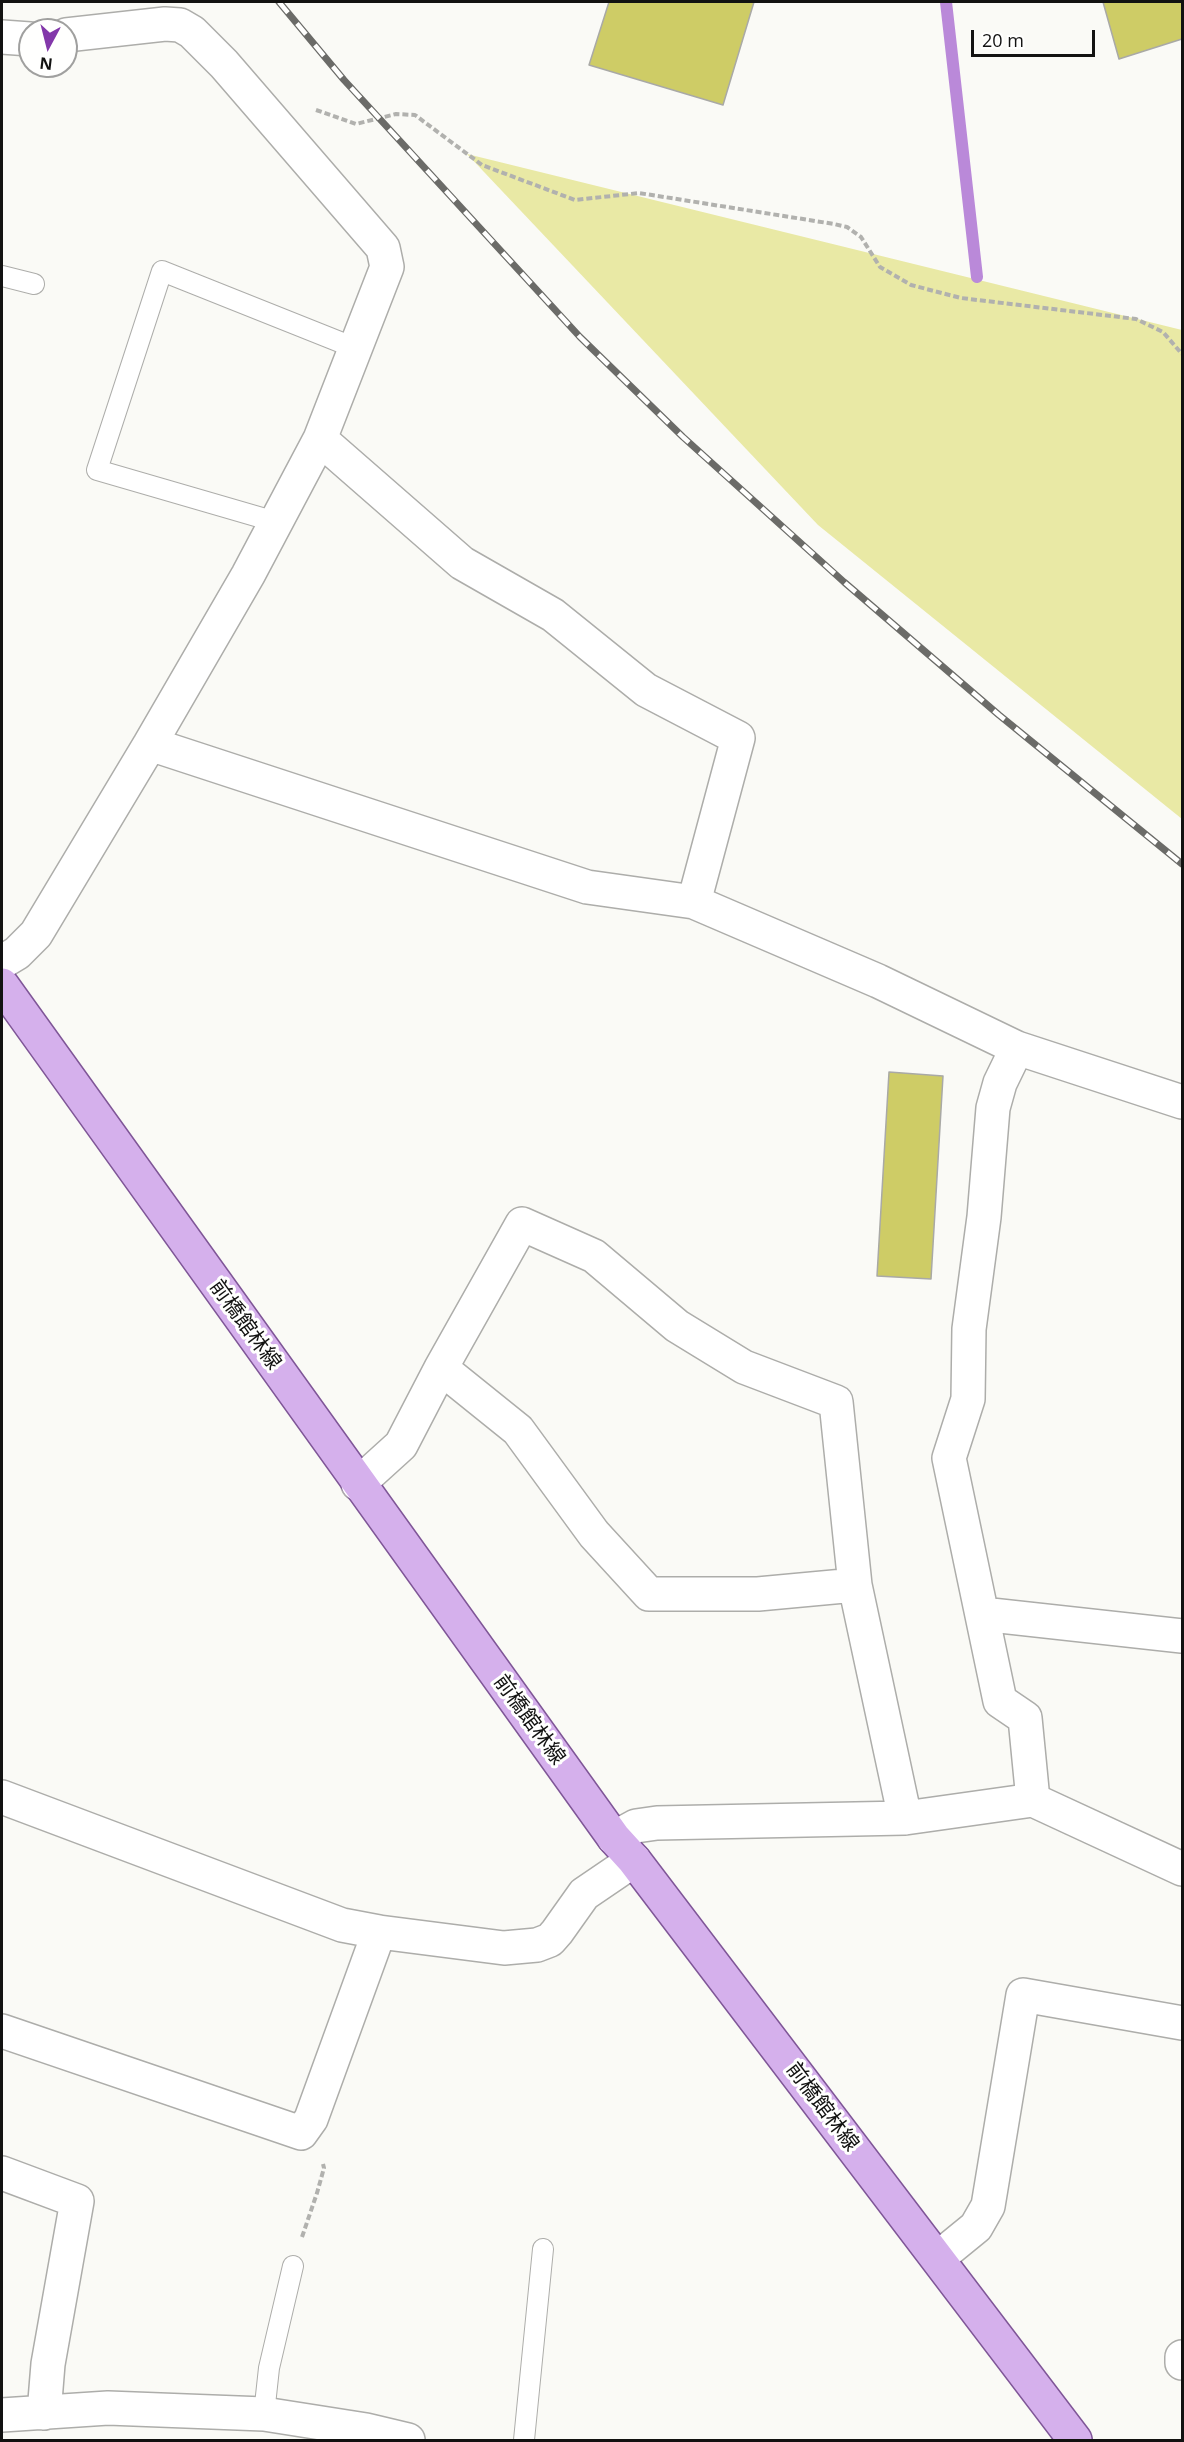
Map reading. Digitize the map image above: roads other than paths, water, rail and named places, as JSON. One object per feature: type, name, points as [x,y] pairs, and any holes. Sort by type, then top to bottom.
[{"type":"main road","name":"前橋館林線","points":[[2,985],[358,1484],[624,1849],[1075,2440]]},
{"type":"street","points":[[2,962],[17,953],[36,934],[150,744],[276,522],[320,439],[387,267],[383,248],[224,64],[192,32],[180,25],[165,24],[78,34]]},
{"type":"street","points":[[2,37],[18,38]]},
{"type":"street","points":[[320,439],[462,563],[553,615],[646,690],[738,738],[694,902]]},
{"type":"street","points":[[150,744],[587,887],[694,902],[878,981],[1017,1048],[1182,1102]]},
{"type":"street","points":[[1017,1048],[1000,1083],[993,1107],[984,1218],[969,1329],[968,1399],[949,1458],[1000,1701],[1025,1718],[1033,1800]]},
{"type":"street","points":[[358,1484],[401,1445],[441,1368],[522,1224],[594,1256],[677,1326],[744,1367],[836,1402],[855,1585],[905,1818]]},
{"type":"street","points":[[441,1368],[518,1430],[594,1534],[649,1594],[758,1594],[855,1585]]},
{"type":"street","points":[[982,1614],[1182,1636]]},
{"type":"street","points":[[2,1797],[342,1925],[504,1948],[537,1945],[550,1940],[584,1894],[624,1849],[636,1826],[657,1823],[905,1818],[1033,1800],[1182,1869]]},
{"type":"street","points":[[2,2031],[301,2133],[311,2119],[379,1932]]},
{"type":"street","points":[[938,2258],[976,2228],[988,2206],[1023,1995],[1182,2023]]},
{"type":"street","points":[[2,2173],[77,2201],[48,2364],[44,2413]]},
{"type":"street","points":[[1182,2356],[1182,2363]]},
{"type":"street","points":[[4,2423],[44,2413],[108,2408],[264,2414],[366,2430],[408,2440]]},
{"type":"lane","points":[[276,522],[97,470],[162,271],[355,348]]},
{"type":"lane","points":[[2,276],[34,284]]},
{"type":"lane","points":[[524,2440],[543,2249]]},
{"type":"lane","points":[[264,2414],[269,2368],[293,2266]]},
{"type":"waterway","points":[[946,2],[977,277]]},
{"type":"railway","points":[[279,2],[344,80],[580,337],[683,437],[844,582],[999,715],[1182,864]]}]
